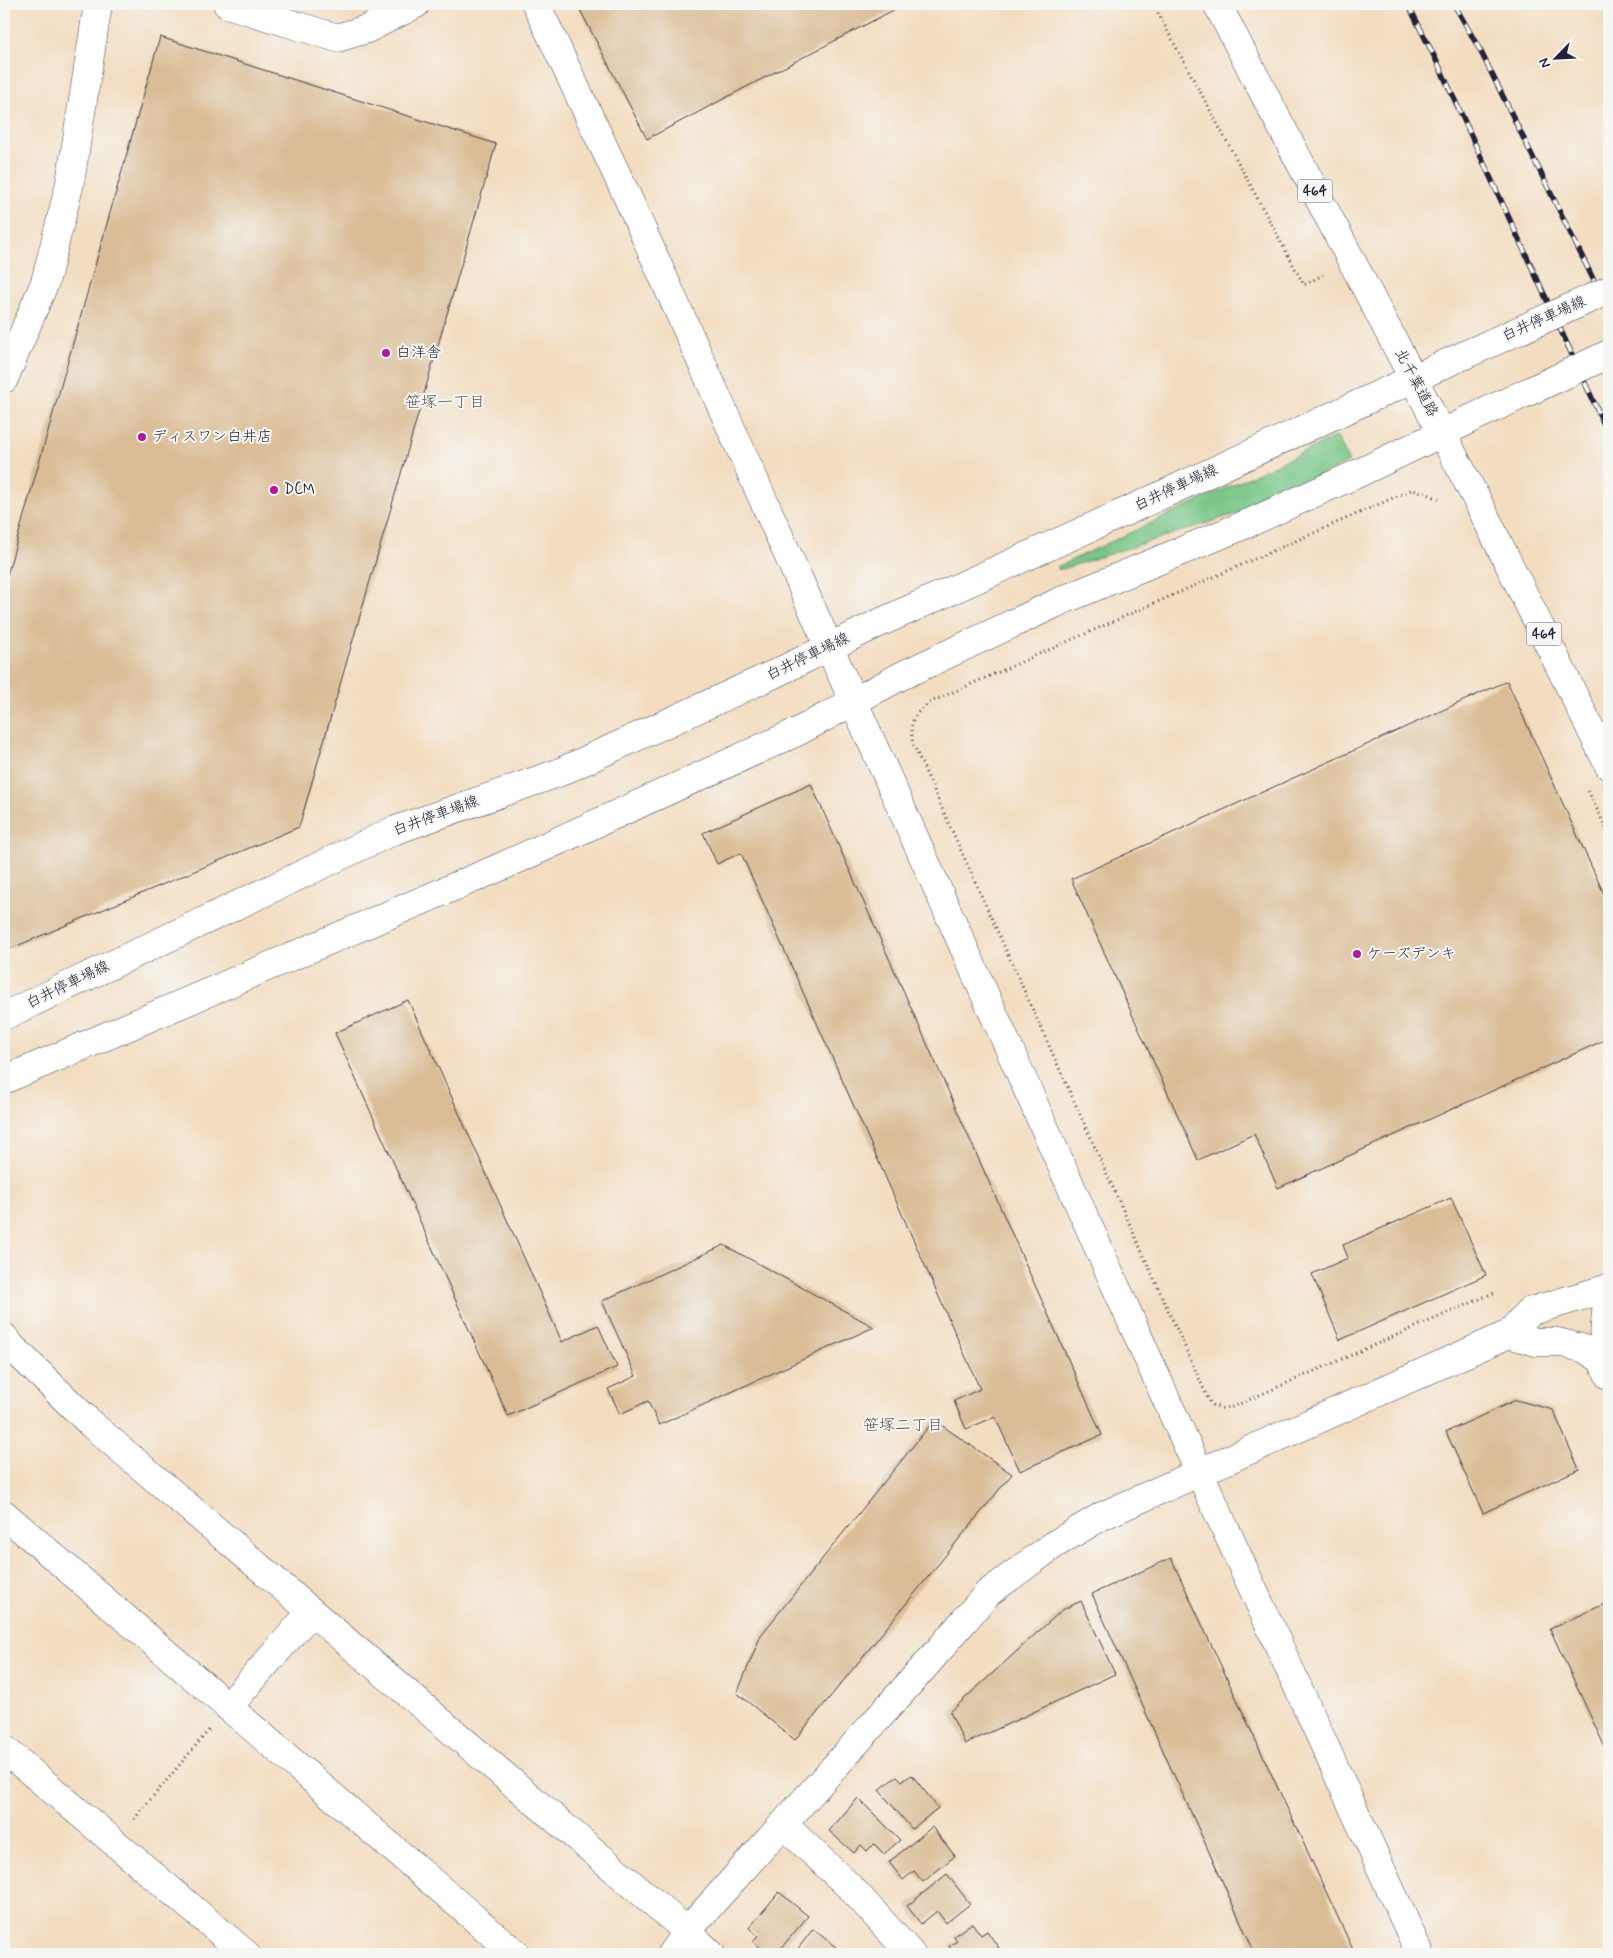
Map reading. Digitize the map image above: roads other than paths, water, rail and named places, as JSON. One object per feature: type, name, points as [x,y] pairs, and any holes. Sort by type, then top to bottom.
[{"type":"main road","points":[[4,379],[45,282],[70,183],[98,4]]},
{"type":"main road","points":[[227,4],[337,38],[367,29],[416,4]]},
{"type":"main road","points":[[536,4],[627,196],[1199,1472],[1420,1954]]},
{"type":"main road","name":"北千葉道路","points":[[1217,4],[1478,502],[1609,766]]},
{"type":"main road","name":"白井停車場線","points":[[4,1016],[393,831],[558,773],[1609,290]]},
{"type":"main road","points":[[4,1080],[505,865],[799,731],[901,676],[1063,600],[1249,523],[1609,354]]},
{"type":"main road","points":[[671,1954],[687,1931],[988,1594],[1054,1544],[1102,1516],[1509,1334],[1528,1312],[1609,1288],[1606,1368]]},
{"type":"main road","points":[[1509,1334],[1536,1342],[1558,1342],[1585,1349],[1606,1368]]},
{"type":"main road","points":[[4,1337],[91,1424],[687,1931],[711,1954]]},
{"type":"main road","points":[[4,1514],[516,1954]]},
{"type":"main road","points":[[228,1707],[311,1612]]},
{"type":"main road","points":[[4,1749],[246,1954]]},
{"type":"main road","points":[[783,1824],[852,1889],[911,1954]]},
{"type":"railway","points":[[1408,4],[1440,68],[1609,435]]},
{"type":"railway","points":[[1454,4],[1481,52],[1609,311]]},
{"type":"place","name":"白洋舎","points":[[386,353]]},
{"type":"place","name":"ディスワン白井店","points":[[142,437]]},
{"type":"place","name":"DCM","points":[[274,490]]},
{"type":"place","name":"ケーズデンキ","points":[[1357,954]]},
{"type":"district","name":"笹塚一丁目","points":[[445,402]]},
{"type":"district","name":"笹塚二丁目","points":[[903,1425]]}]
